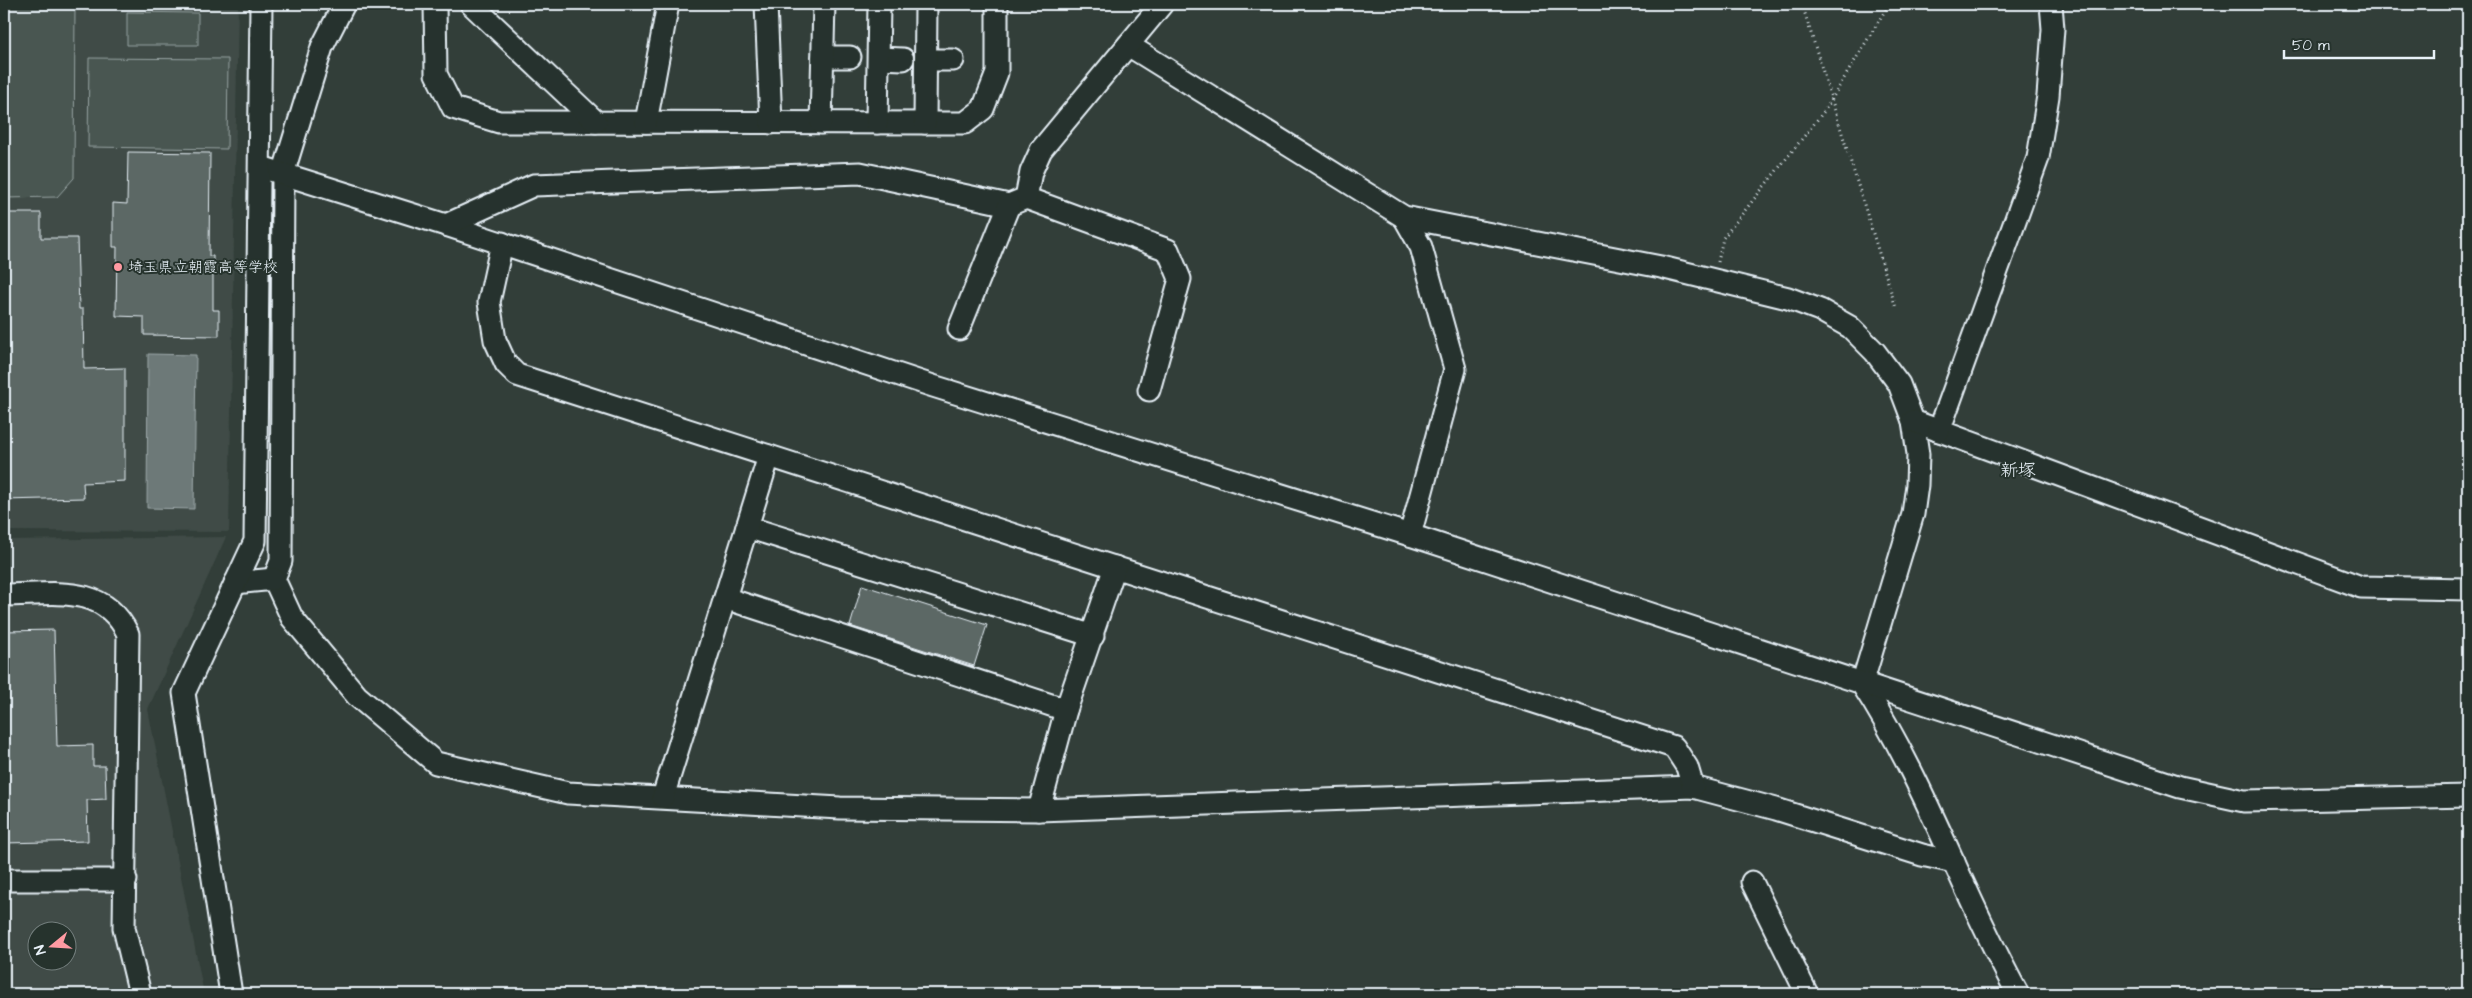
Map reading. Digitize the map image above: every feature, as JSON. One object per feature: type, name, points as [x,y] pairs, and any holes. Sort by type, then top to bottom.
[{"type":"lane","points":[[231,994],[184,693],[255,541],[261,167],[261,4]]},
{"type":"lane","points":[[344,4],[322,47],[283,174],[281,561],[274,579],[292,618],[358,696],[436,763],[568,793],[840,808],[1040,810],[1693,787],[1776,809],[1922,856],[1954,862]]},
{"type":"lane","points":[[435,4],[436,74],[453,108],[498,122],[821,123],[965,123],[983,109],[997,73],[996,4]]},
{"type":"lane","points":[[471,4],[596,122]]},
{"type":"lane","points":[[646,122],[668,4]]},
{"type":"lane","points":[[766,4],[770,122]]},
{"type":"lane","points":[[821,123],[824,4]]},
{"type":"lane","points":[[877,123],[880,4]]},
{"type":"lane","points":[[925,123],[926,4]]},
{"type":"lane","points":[[959,329],[1041,150],[1162,4]]},
{"type":"lane","points":[[1939,431],[2038,158],[2048,96],[2053,29],[2050,4]]},
{"type":"lane","points":[[1128,45],[1404,218],[1661,267],[1788,298],[1820,310],[1850,327],[1875,352],[1899,384],[1913,421],[1918,454],[1917,485],[1913,514],[1862,684],[1880,712],[1954,862],[1997,956],[2018,994]]},
{"type":"lane","points":[[823,57],[850,57]]},
{"type":"lane","points":[[879,58],[903,59]]},
{"type":"lane","points":[[926,60],[953,60]]},
{"type":"lane","points":[[261,167],[502,243],[933,386],[1410,535],[1862,684],[2180,786],[2244,801],[2468,796]]},
{"type":"lane","points":[[446,225],[534,185],[860,173],[1018,201],[1168,250],[1180,278],[1150,390]]},
{"type":"lane","points":[[1404,218],[1421,247],[1455,369],[1410,535]]},
{"type":"lane","points":[[502,243],[489,302],[495,340],[506,364],[518,375],[1674,747],[1687,767],[1693,787]]},
{"type":"lane","points":[[1913,421],[2361,587],[2468,589]]},
{"type":"lane","points":[[663,797],[769,456]]},
{"type":"lane","points":[[747,527],[1093,636]]},
{"type":"lane","points":[[1040,810],[1066,710],[1116,567]]},
{"type":"lane","points":[[235,583],[274,579]]},
{"type":"lane","points":[[4,595],[72,595],[94,598],[108,607],[121,620],[128,634],[124,928],[140,994]]},
{"type":"lane","points":[[725,598],[1066,710]]},
{"type":"lane","points":[[4,880],[126,880]]},
{"type":"lane","points":[[1752,882],[1807,994]]},
{"type":"path","points":[[1802,4],[1896,308]]},
{"type":"path","points":[[1714,279],[1723,238],[1832,98],[1889,4]]},
{"type":"shaded area","name":"埼玉県立朝霞高等学校","points":[[4,4],[238,4],[229,532],[4,531]]},
{"type":"shaded area","points":[[4,4],[75,4],[74,178],[57,197],[4,198]]},
{"type":"shaded area","points":[[127,12],[198,13],[198,45],[127,45]]},
{"type":"shaded area","points":[[89,58],[228,59],[227,149],[88,147]]},
{"type":"shaded area","points":[[148,354],[196,355],[194,509],[147,508]]},
{"type":"shaded area","points":[[226,537],[148,709],[204,994],[4,994],[4,540]]},
{"type":"building","points":[[128,152],[210,153],[209,256],[213,256],[213,310],[219,310],[219,336],[144,335],[144,317],[116,316],[117,247],[113,247],[113,203],[127,204]]},
{"type":"building","points":[[4,213],[41,213],[41,238],[77,238],[79,309],[83,309],[84,369],[125,368],[125,481],[83,483],[84,498],[4,500]]},
{"type":"building","points":[[862,585],[987,625],[974,666],[850,626]]},
{"type":"building","points":[[54,630],[57,746],[93,745],[93,766],[105,766],[106,799],[87,800],[88,841],[4,843],[4,631]]},
{"type":"place","name":"埼玉県立朝霞高等学校","points":[[118,267]]},
{"type":"district","name":"新塚","points":[[2018,470]]}]
